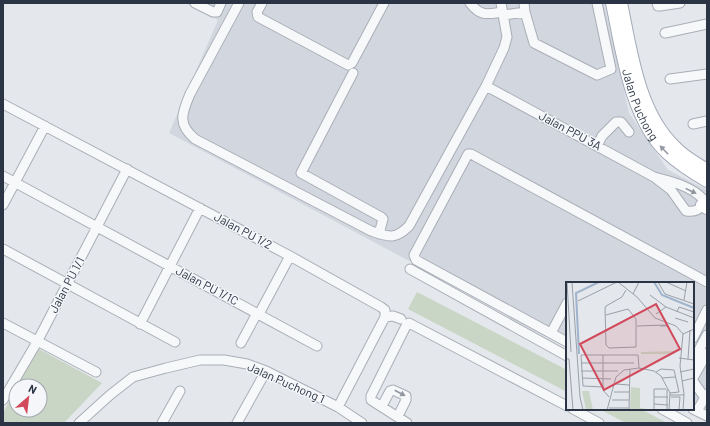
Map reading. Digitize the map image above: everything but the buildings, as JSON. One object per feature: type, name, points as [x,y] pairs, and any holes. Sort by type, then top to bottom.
[{"type":"main road","name":"Jalan Puchong","points":[[612,3],[630,85],[642,116],[659,144],[667,153],[680,164],[707,182]]},
{"type":"main road","name":"Jalan Puchong","points":[[621,3],[638,80],[644,98],[652,114],[663,133],[673,146],[684,156],[707,170]]},
{"type":"street","points":[[195,3],[213,12],[217,12],[221,3]]},
{"type":"street","points":[[239,3],[190,94],[184,108],[182,117],[183,125],[195,139],[364,227],[379,234],[393,237],[402,233],[409,226],[486,86],[504,48],[507,37],[503,10]]},
{"type":"street","points":[[262,3],[257,12],[258,17],[348,65],[352,63],[384,3]]},
{"type":"street","points":[[470,3],[480,13],[486,14],[525,7],[534,43],[597,75],[610,71],[611,69],[597,3]]},
{"type":"street","points":[[657,3],[658,6],[680,3]]},
{"type":"street","points":[[665,33],[707,24]]},
{"type":"street","points":[[353,73],[301,173],[381,217],[383,219],[379,234]]},
{"type":"street","points":[[670,80],[706,75]]},
{"type":"street","name":"Jalan PPU 3A","points":[[486,86],[654,177],[671,190],[686,211],[693,212],[705,206],[703,199],[699,195],[672,182],[654,177]]},
{"type":"street","name":"Jalan PU 1/2","points":[[3,104],[290,256],[381,307],[385,310],[385,317]]},
{"type":"street","points":[[693,124],[707,121]]},
{"type":"street","points":[[597,146],[602,136],[616,122],[621,122],[629,132]]},
{"type":"street","points":[[3,205],[45,126]]},
{"type":"street","points":[[566,341],[416,260],[414,255],[468,154],[471,154],[707,282]]},
{"type":"street","name":"Jalan PU 1/1","points":[[3,398],[37,342],[127,170]]},
{"type":"street","name":"Jalan PU 1/1C","points":[[3,176],[317,346]]},
{"type":"street","points":[[140,324],[200,208]]},
{"type":"street","points":[[3,249],[175,342]]},
{"type":"street","points":[[241,342],[290,256]]},
{"type":"street","points":[[410,269],[566,355]]},
{"type":"street","points":[[551,333],[566,305]]},
{"type":"street","points":[[694,336],[707,310]]},
{"type":"street","points":[[338,407],[385,317],[393,316],[401,319]]},
{"type":"street","points":[[407,423],[371,400],[371,396],[407,324],[409,323],[566,405]]},
{"type":"street","points":[[3,324],[96,372]]},
{"type":"street","points":[[694,359],[707,335]]},
{"type":"street","points":[[694,376],[707,353]]},
{"type":"street","name":"Jalan Puchong 1","points":[[79,423],[110,395],[133,377],[200,360],[224,360],[247,364],[266,371],[338,407],[362,423]]},
{"type":"street","points":[[237,423],[266,371]]},
{"type":"street","points":[[694,382],[706,396],[695,410],[707,416]]},
{"type":"street","points":[[382,406],[390,391],[393,390],[406,396],[406,400],[398,416]]},
{"type":"street","points":[[162,423],[180,391]]},
{"type":"street","points":[[575,410],[599,423]]},
{"type":"street","points":[[664,410],[687,423]]},
{"type":"shaded area","points":[[185,3],[604,3],[629,113],[668,170],[707,190],[707,419],[690,410],[694,410],[694,282],[566,282],[566,344],[169,133],[218,20]]},
{"type":"green space","points":[[417,292],[566,369],[566,391],[408,309]]},
{"type":"green space","points":[[37,348],[102,383],[64,423],[3,423],[3,413],[8,403],[8,418],[48,418],[48,378],[21,378]]},
{"type":"green space","points":[[601,410],[643,410],[665,422],[664,423],[626,423]]}]
